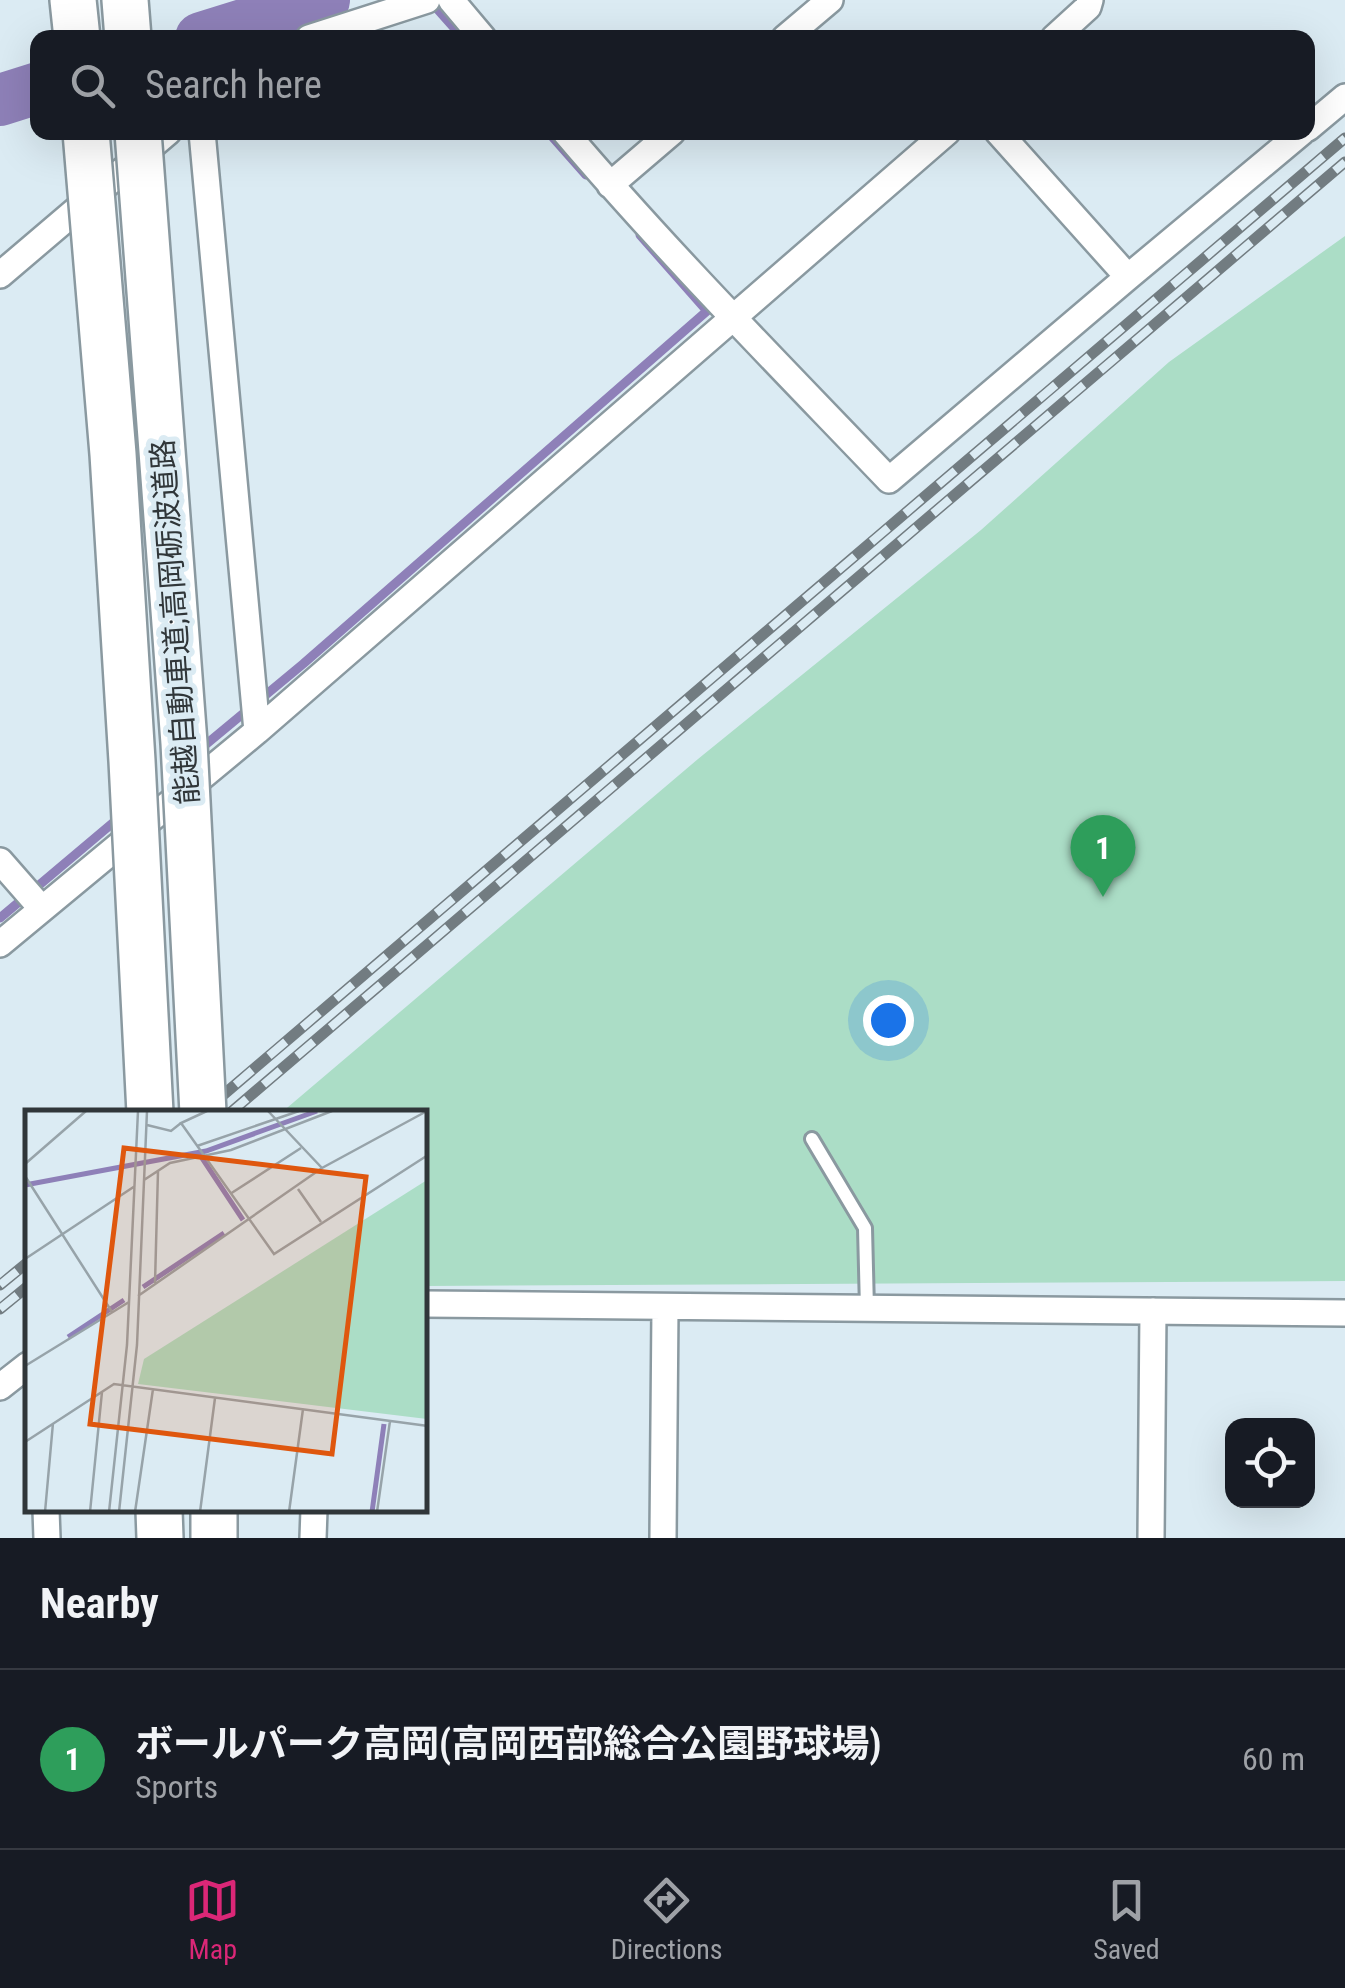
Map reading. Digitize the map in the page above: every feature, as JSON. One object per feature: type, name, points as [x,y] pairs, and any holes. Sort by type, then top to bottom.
[{"type":"highway","points":[[73,0],[75,30]]},
{"type":"highway","points":[[125,0],[127,30]]},
{"type":"highway","name":"能越自動車道;高岡砺波道路","points":[[87,140],[118,530],[150,1110]]},
{"type":"highway","name":"能越自動車道;高岡砺波道路","points":[[139,140],[184,743],[202,1110]]},
{"type":"street","points":[[451,0],[476,30]]},
{"type":"street","points":[[794,30],[830,0]]},
{"type":"street","points":[[1063,30],[1088,7],[1090,0]]},
{"type":"street","points":[[334,30],[418,3]]},
{"type":"street","points":[[1315,122],[1345,97]]},
{"type":"street","points":[[0,275],[159,140]]},
{"type":"street","points":[[203,140],[256,720]]},
{"type":"street","points":[[572,140],[889,480],[1293,140]]},
{"type":"street","points":[[610,185],[663,140]]},
{"type":"street","points":[[0,944],[22,887],[256,720],[938,140]]},
{"type":"street","points":[[1005,140],[1128,277]]},
{"type":"street","points":[[428,1304],[1345,1314]]},
{"type":"street","points":[[663,1538],[665,1308]]},
{"type":"street","points":[[1151,1538],[1153,1311]]},
{"type":"street","points":[[0,1388],[25,1367]]},
{"type":"street","points":[[46,1513],[47,1538]]},
{"type":"lane","points":[[812,1140],[864,1228],[867,1309]]},
{"type":"green space","points":[[1345,236],[1345,1281],[428,1286],[428,1110],[285,1110],[698,759],[981,530],[1169,362]]},
{"type":"waterway","points":[[227,30],[324,0]]},
{"type":"waterway","points":[[431,2],[456,30]]},
{"type":"waterway","points":[[0,100],[30,91]]},
{"type":"waterway","points":[[555,140],[586,175]]},
{"type":"waterway","points":[[198,751],[707,311],[640,235]]},
{"type":"waterway","points":[[0,918],[121,816]]},
{"type":"railway","points":[[206,1110],[1345,138]]},
{"type":"railway","points":[[234,1110],[1345,162]]},
{"type":"railway","points":[[0,1285],[25,1264]]},
{"type":"railway","points":[[0,1309],[25,1288]]},
{"type":"place","name":"ボールパーク高岡(高岡西部総合公園野球場)","points":[[1103,897]]}]
